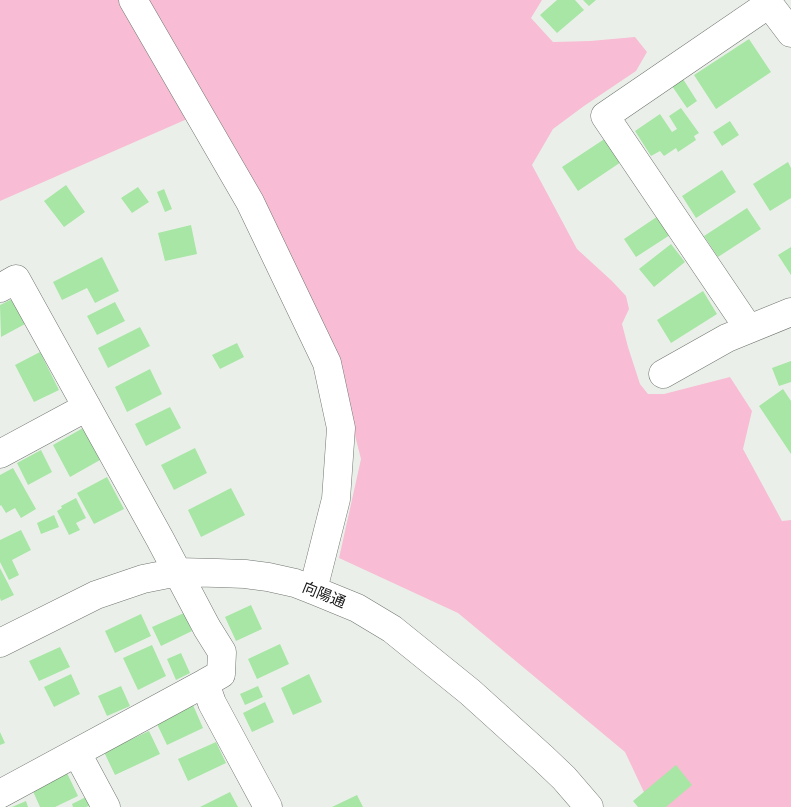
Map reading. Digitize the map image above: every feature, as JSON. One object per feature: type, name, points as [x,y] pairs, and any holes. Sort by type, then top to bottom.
[{"type":"street","points":[[133,0],[250,202],[327,363],[341,428],[339,464],[336,499],[313,590]]},
{"type":"street","points":[[749,329],[605,116],[768,2],[791,33]]},
{"type":"street","points":[[0,288],[16,279],[207,628],[222,652],[221,674],[0,794]]},
{"type":"street","points":[[663,374],[728,338],[791,312]]},
{"type":"street","points":[[0,454],[87,406]]},
{"type":"street","name":"向陽通","points":[[0,643],[96,595],[143,579],[178,572],[244,574],[295,583],[357,608],[392,629],[470,692],[536,751],[564,778],[589,807]]},
{"type":"street","points":[[205,683],[212,703],[268,807]]},
{"type":"street","points":[[77,753],[106,807]]},
{"type":"shaded area","points":[[0,0],[542,0],[531,18],[553,42],[635,37],[647,52],[636,71],[553,129],[532,165],[577,249],[626,296],[629,309],[622,324],[640,384],[648,394],[664,394],[730,377],[752,411],[743,449],[782,521],[791,520],[791,807],[651,807],[625,752],[458,613],[339,558],[361,459],[329,334],[210,109],[0,201]]},
{"type":"building","points":[[557,0],[575,0],[584,10],[557,33],[540,15]]},
{"type":"building","points":[[583,0],[596,0],[589,6]]},
{"type":"building","points":[[749,39],[771,72],[716,109],[694,75]]},
{"type":"building","points":[[683,79],[697,101],[687,108],[672,86]]},
{"type":"building","points":[[681,108],[699,133],[694,136],[696,140],[678,152],[676,148],[664,156],[660,151],[651,156],[635,131],[660,114],[672,132],[677,129],[669,116]]},
{"type":"building","points":[[730,121],[739,135],[722,146],[713,132]]},
{"type":"building","points":[[609,136],[624,160],[578,191],[562,167]]},
{"type":"building","points":[[788,162],[791,168],[791,198],[770,211],[753,184]]},
{"type":"building","points":[[722,170],[736,192],[696,218],[682,196]]},
{"type":"building","points":[[66,185],[85,212],[64,227],[44,201]]},
{"type":"building","points":[[138,187],[149,202],[132,213],[121,198]]},
{"type":"building","points":[[164,189],[172,209],[165,212],[157,192]]},
{"type":"building","points":[[747,208],[761,229],[718,257],[704,236]]},
{"type":"building","points":[[661,214],[673,233],[636,257],[624,239]]},
{"type":"building","points":[[191,225],[197,254],[165,261],[158,233]]},
{"type":"building","points":[[671,244],[685,262],[654,287],[639,269]]},
{"type":"building","points":[[791,247],[791,275],[778,255]]},
{"type":"building","points":[[102,257],[119,291],[95,303],[87,288],[62,300],[53,282]]},
{"type":"building","points":[[703,291],[717,314],[671,343],[657,320]]},
{"type":"building","points":[[12,299],[25,324],[1,337],[0,305]]},
{"type":"building","points":[[115,302],[125,321],[97,335],[87,316]]},
{"type":"building","points":[[140,327],[150,346],[108,368],[98,348]]},
{"type":"building","points":[[237,343],[244,357],[220,369],[212,355]]},
{"type":"building","points":[[40,352],[59,390],[34,402],[15,365]]},
{"type":"building","points":[[791,361],[791,382],[779,386],[772,368]]},
{"type":"building","points":[[150,369],[162,394],[127,412],[115,387]]},
{"type":"building","points":[[783,389],[791,401],[791,454],[759,406]]},
{"type":"building","points":[[170,407],[181,428],[146,446],[135,424]]},
{"type":"building","points":[[83,428],[100,460],[70,477],[53,445]]},
{"type":"building","points":[[195,448],[207,473],[174,490],[161,465]]},
{"type":"building","points":[[41,450],[52,472],[28,485],[17,463]]},
{"type":"building","points":[[13,468],[36,509],[21,518],[15,508],[6,513],[0,506],[0,475]]},
{"type":"building","points":[[107,477],[124,509],[94,524],[77,493]]},
{"type":"building","points":[[231,488],[245,515],[201,537],[188,510]]},
{"type":"building","points":[[76,498],[86,518],[76,523],[80,530],[69,535],[57,511],[62,508],[61,506]]},
{"type":"building","points":[[54,515],[59,527],[41,534],[37,523]]},
{"type":"building","points":[[21,530],[31,550],[12,560],[19,575],[9,580],[0,562],[0,540]]},
{"type":"building","points":[[0,568],[14,595],[1,601],[0,598]]},
{"type":"building","points":[[251,605],[262,629],[236,641],[225,617]]},
{"type":"building","points":[[184,613],[192,631],[161,646],[152,627]]},
{"type":"building","points":[[141,614],[151,636],[115,653],[105,631]]},
{"type":"building","points":[[280,644],[289,664],[257,679],[248,659]]},
{"type":"building","points":[[152,645],[166,676],[138,690],[123,658]]},
{"type":"building","points":[[60,647],[70,667],[39,681],[29,661]]},
{"type":"building","points":[[181,653],[190,673],[176,680],[167,659]]},
{"type":"building","points":[[71,674],[80,694],[54,707],[44,687]]},
{"type":"building","points":[[309,674],[322,702],[293,715],[281,688]]},
{"type":"building","points":[[121,686],[130,706],[107,716],[98,696]]},
{"type":"building","points":[[258,686],[263,697],[245,705],[240,694]]},
{"type":"building","points":[[265,702],[274,722],[252,732],[243,713]]},
{"type":"building","points":[[193,705],[203,728],[167,745],[156,722]]},
{"type":"building","points":[[149,731],[160,754],[115,775],[104,752]]},
{"type":"building","points":[[0,732],[5,743],[0,745]]},
{"type":"building","points":[[216,742],[226,763],[188,781],[178,759]]},
{"type":"building","points":[[676,765],[692,785],[666,807],[638,807],[633,801]]},
{"type":"building","points":[[67,773],[78,796],[55,807],[40,807],[32,789]]},
{"type":"building","points":[[230,792],[238,807],[200,807]]},
{"type":"building","points":[[357,795],[363,807],[332,807]]},
{"type":"building","points":[[88,796],[92,805],[73,807],[72,804]]},
{"type":"building","points":[[26,801],[28,807],[12,807]]}]
